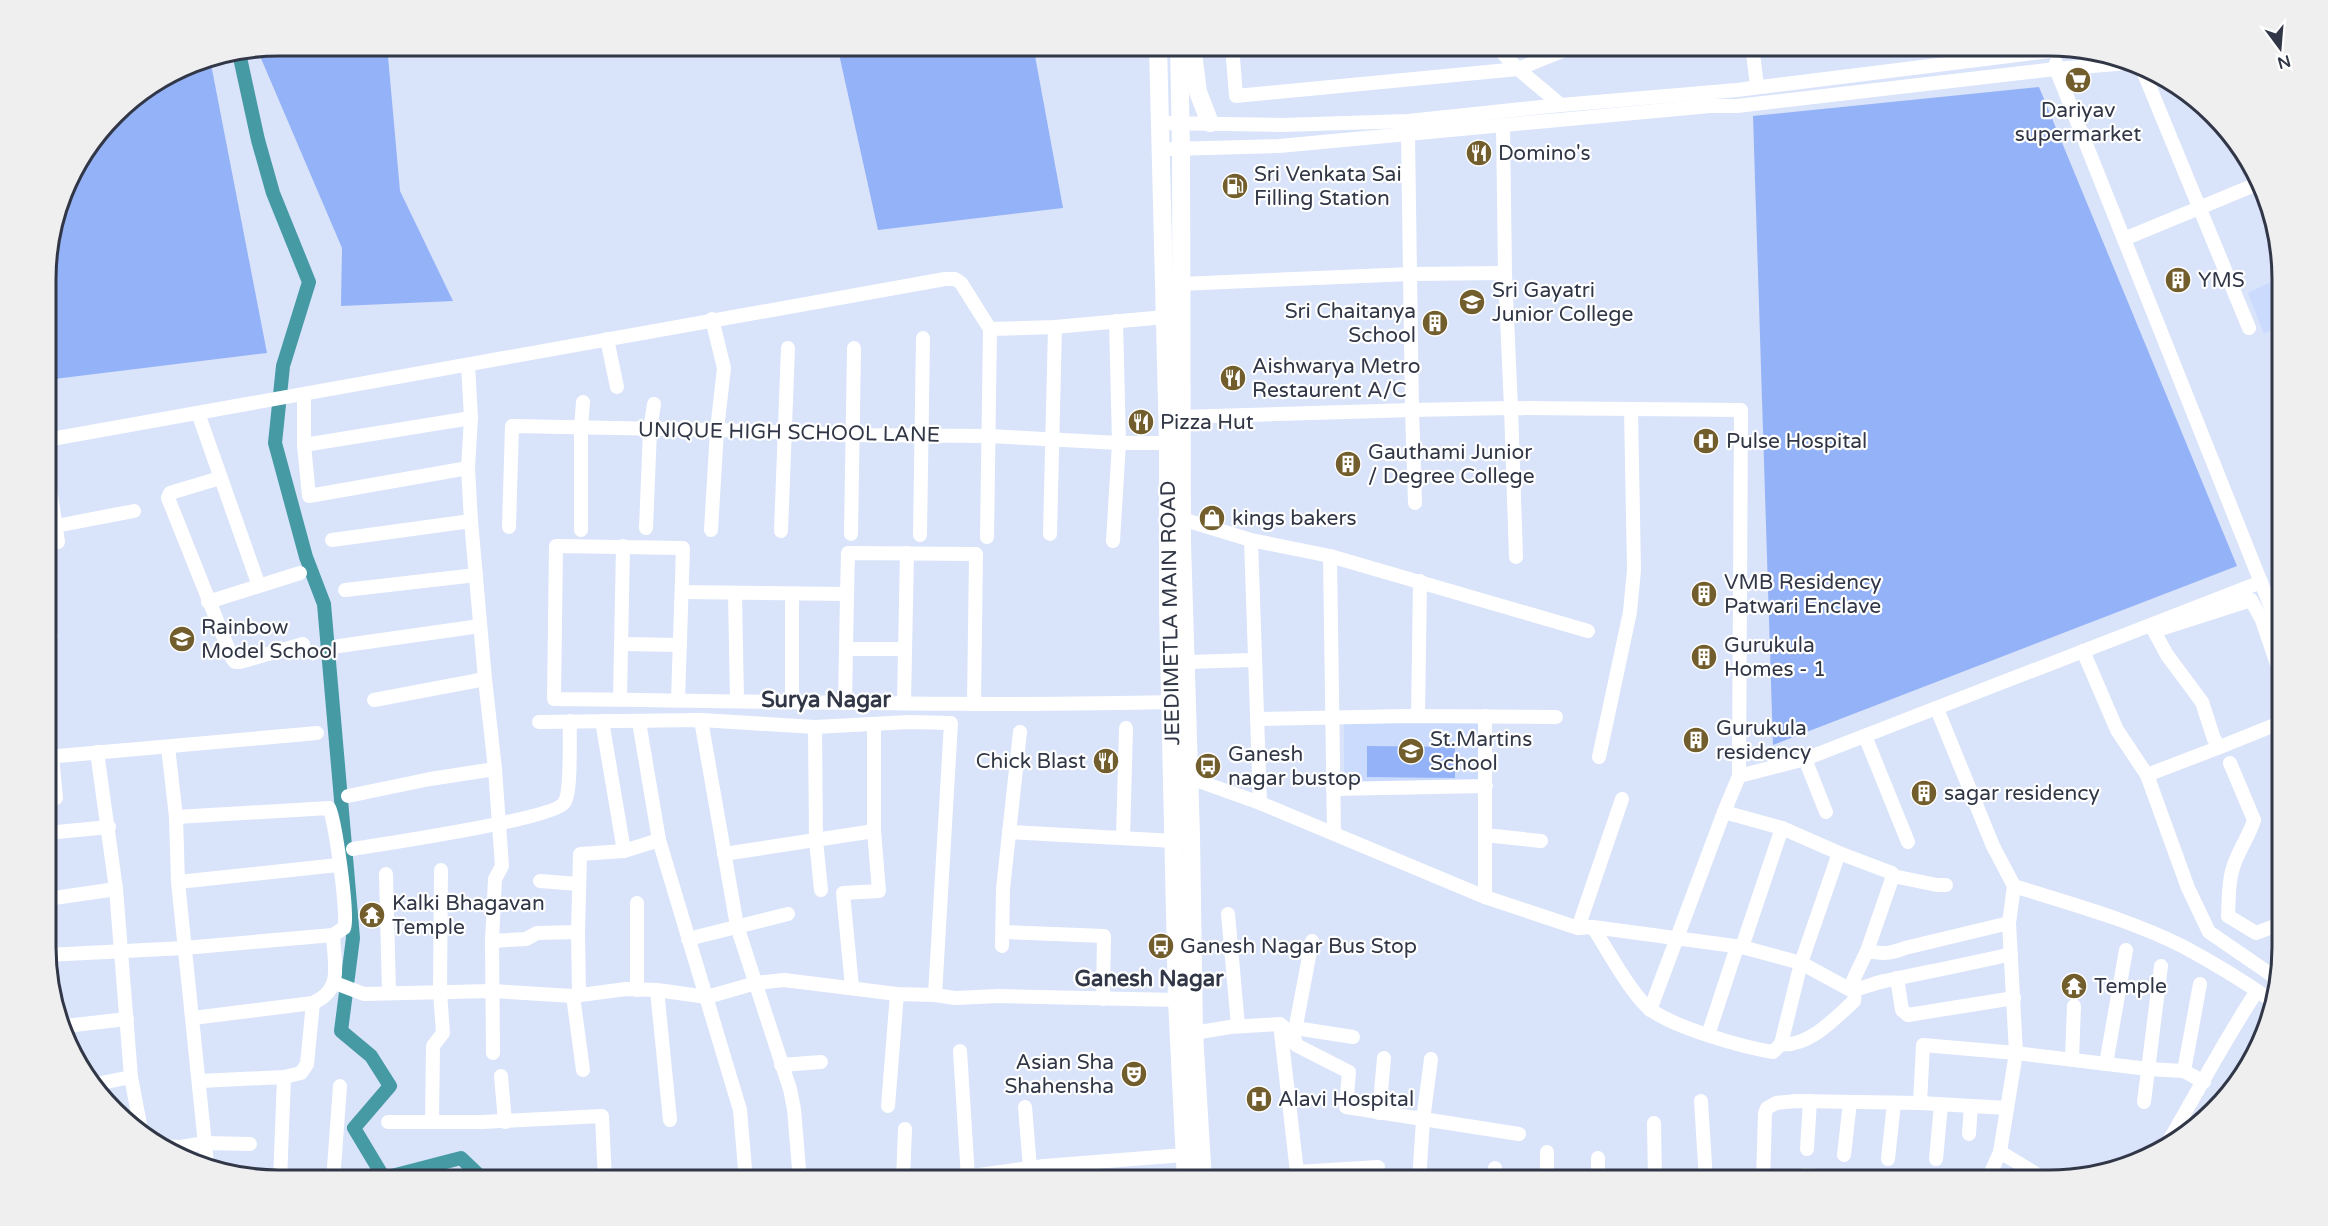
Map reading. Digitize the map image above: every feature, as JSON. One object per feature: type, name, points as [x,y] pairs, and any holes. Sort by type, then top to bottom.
[{"type":"main road","name":"JEEDIMETLA MAIN ROAD","points":[[1158,56],[1168,443],[1176,626],[1186,662],[1190,778],[1197,1171]]},
{"type":"main road","name":"JEEDIMETLA MAIN ROAD","points":[[1179,56],[1182,519],[1172,702],[1177,1000],[1185,1133],[1184,1155],[1193,1171]]},
{"type":"main road","points":[[1193,56],[1198,92],[1210,123]]},
{"type":"street","points":[[1233,56],[1236,96],[1518,69],[1550,56]]},
{"type":"street","points":[[1506,56],[1561,105]]},
{"type":"street","points":[[1753,56],[1757,86]]},
{"type":"street","points":[[1161,123],[1282,125],[1408,121],[1737,90],[1962,56]]},
{"type":"street","points":[[2059,56],[2056,69],[2272,610]]},
{"type":"street","points":[[1161,149],[1279,146],[1710,106],[1737,106],[2112,64]]},
{"type":"street","points":[[2145,77],[2249,328]]},
{"type":"street","points":[[1503,125],[1505,273],[1516,557]]},
{"type":"street","points":[[1408,135],[1415,503]]},
{"type":"street","points":[[2124,239],[2253,186]]},
{"type":"street","points":[[1180,284],[1411,274],[1505,273]]},
{"type":"street","points":[[56,438],[304,395],[712,319],[955,279],[968,292],[990,329],[987,537]]},
{"type":"street","points":[[990,329],[1055,327],[1165,317]]},
{"type":"street","points":[[711,530],[717,430],[724,368],[712,319]]},
{"type":"street","points":[[1113,542],[1119,443],[1116,321]]},
{"type":"street","points":[[1050,534],[1055,327]]},
{"type":"street","points":[[920,535],[923,338]]},
{"type":"street","points":[[607,339],[617,387]]},
{"type":"street","points":[[781,531],[788,348]]},
{"type":"street","points":[[851,534],[854,348]]},
{"type":"street","points":[[468,365],[471,418],[468,468],[471,521],[502,866],[495,879],[492,941],[493,1053]]},
{"type":"street","points":[[304,395],[304,445],[309,496],[468,468]]},
{"type":"street","points":[[581,530],[581,427],[584,402]]},
{"type":"street","points":[[646,528],[650,430],[654,404]]},
{"type":"street","points":[[1180,417],[1511,408],[1741,410],[1739,776],[1675,937],[1665,975],[1650,1010]]},
{"type":"street","points":[[1599,757],[1618,670],[1634,570],[1631,409]]},
{"type":"street","points":[[198,412],[259,586]]},
{"type":"street","points":[[304,445],[471,418]]},
{"type":"street","name":"UNIQUE HIGH SCHOOL LANE","points":[[509,527],[512,426],[853,435],[988,436],[1119,443],[1168,443]]},
{"type":"street","points":[[220,478],[168,495],[208,602],[235,662],[303,644]]},
{"type":"street","points":[[58,542],[56,526],[134,511]]},
{"type":"street","points":[[1182,519],[1251,540],[1329,556],[1420,581],[1588,631]]},
{"type":"street","points":[[332,540],[471,521]]},
{"type":"street","points":[[1251,540],[1253,660],[1260,803]]},
{"type":"street","points":[[678,700],[683,548],[556,546],[554,699],[974,704],[1172,702]]},
{"type":"street","points":[[620,699],[622,546]]},
{"type":"street","points":[[845,703],[848,553],[907,553],[976,554],[974,704]]},
{"type":"street","points":[[904,702],[907,553]]},
{"type":"street","points":[[1329,556],[1334,833]]},
{"type":"street","points":[[208,602],[300,573]]},
{"type":"street","points":[[345,590],[476,575]]},
{"type":"street","points":[[1418,716],[1420,581]]},
{"type":"street","points":[[1739,776],[1805,759],[2261,582]]},
{"type":"street","points":[[682,592],[847,594]]},
{"type":"street","points":[[735,593],[737,700]]},
{"type":"street","points":[[792,594],[792,702]]},
{"type":"street","points":[[2220,747],[2214,739],[2202,702],[2168,655],[2154,631],[2251,600],[2262,620],[2272,650]]},
{"type":"street","points":[[339,646],[480,626]]},
{"type":"street","points":[[621,644],[680,645]]},
{"type":"street","points":[[847,649],[905,650]]},
{"type":"street","points":[[2083,651],[2117,730],[2147,775],[2188,888],[2209,932],[2271,975]]},
{"type":"street","points":[[1186,662],[1253,660]]},
{"type":"street","points":[[374,700],[485,679]]},
{"type":"street","points":[[1937,709],[1993,846],[2014,886],[2009,923],[2016,1053],[2000,1152],[1992,1171]]},
{"type":"street","points":[[1257,719],[1418,716],[1556,717]]},
{"type":"street","points":[[1485,716],[1485,897]]},
{"type":"street","points":[[701,720],[737,926],[790,1089],[800,1171]]},
{"type":"street","points":[[539,722],[701,720],[815,727],[909,722],[951,723],[934,995]]},
{"type":"street","points":[[353,849],[500,824],[552,811],[564,803],[568,796],[570,721]]},
{"type":"street","points":[[602,721],[624,851]]},
{"type":"street","points":[[639,722],[659,840],[740,1110],[745,1171]]},
{"type":"street","points":[[852,987],[843,893],[879,891],[874,831],[874,725]]},
{"type":"street","points":[[2147,775],[2272,726]]},
{"type":"street","points":[[815,727],[816,840],[821,890]]},
{"type":"street","points":[[1123,838],[1126,728]]},
{"type":"street","points":[[1020,732],[1003,889],[1002,939],[1104,936],[1103,999]]},
{"type":"street","points":[[56,756],[317,733]]},
{"type":"street","points":[[1865,736],[1908,842]]},
{"type":"street","points":[[168,747],[176,817],[178,882],[184,948],[207,1159]]},
{"type":"street","points":[[97,752],[109,827],[122,952],[131,1077],[139,1121]]},
{"type":"street","points":[[1805,759],[1827,812]]},
{"type":"street","points":[[2230,764],[2254,820],[2250,834],[2240,848],[2232,870],[2228,916],[2256,933],[2272,927]]},
{"type":"street","points":[[348,796],[430,779],[495,769]]},
{"type":"street","points":[[1190,778],[1260,803],[1485,897],[1578,928],[1593,927],[1740,947],[1801,963],[1852,989],[2010,954]]},
{"type":"street","points":[[1333,789],[1486,786]]},
{"type":"street","points":[[1578,928],[1622,799]]},
{"type":"street","points":[[56,955],[184,948],[333,936],[344,928],[347,916],[344,889],[330,811],[326,806],[176,817]]},
{"type":"street","points":[[1724,812],[1782,828],[1892,873],[1893,876],[1946,885]]},
{"type":"street","points":[[56,832],[109,827]]},
{"type":"street","points":[[1708,1035],[1782,828]]},
{"type":"street","points":[[724,854],[874,831]]},
{"type":"street","points":[[1009,832],[1175,841]]},
{"type":"street","points":[[1485,835],[1541,841]]},
{"type":"street","points":[[583,1070],[576,995],[580,854],[624,851],[659,840]]},
{"type":"street","points":[[1593,927],[1620,970],[1650,1010],[1708,1035],[1773,1052],[1781,1044],[1801,963],[1839,853]]},
{"type":"street","points":[[178,882],[338,865]]},
{"type":"street","points":[[432,1121],[433,1046],[443,1034],[440,992],[441,870]]},
{"type":"street","points":[[386,874],[389,992]]},
{"type":"street","points":[[1781,1044],[1793,1045],[1803,1041],[1854,1001],[1852,989],[1893,876]]},
{"type":"street","points":[[540,881],[579,884]]},
{"type":"street","points":[[2014,886],[2124,922],[2182,946],[2267,997]]},
{"type":"street","points":[[56,898],[116,889]]},
{"type":"street","points":[[637,903],[637,990]]},
{"type":"street","points":[[688,939],[788,914]]},
{"type":"street","points":[[1228,915],[1238,1026]]},
{"type":"street","points":[[1867,951],[1892,953],[2009,923]]},
{"type":"street","points":[[492,941],[526,939],[537,933],[578,932]]},
{"type":"street","points":[[193,1018],[313,1004],[324,998],[335,983],[333,936]]},
{"type":"street","points":[[1312,941],[1294,1032],[1296,1045],[1349,1072],[1347,1107],[1520,1134]]},
{"type":"street","points":[[2106,1064],[2126,950]]},
{"type":"street","points":[[2144,1102],[2161,966]]},
{"type":"street","points":[[1897,978],[1902,1010],[1908,1015],[2014,998]]},
{"type":"street","points":[[335,983],[364,994],[492,991],[576,995],[626,989],[657,990],[707,997],[756,983],[784,980],[897,994],[955,998],[999,996],[1177,1000]]},
{"type":"street","points":[[2184,1071],[2200,984]]},
{"type":"street","points":[[657,990],[670,1120]]},
{"type":"street","points":[[2174,1132],[2233,1028],[2257,991]]},
{"type":"street","points":[[888,1106],[897,994]]},
{"type":"street","points":[[200,1082],[284,1077],[301,1073],[307,1064],[313,1004]]},
{"type":"street","points":[[2072,1059],[2074,1006]]},
{"type":"street","points":[[69,1026],[127,1019]]},
{"type":"street","points":[[1194,1033],[1238,1026],[1280,1024],[1294,1032],[1353,1037]]},
{"type":"street","points":[[1280,1024],[1297,1171]]},
{"type":"street","points":[[1920,1103],[1923,1045],[2184,1071],[2204,1082]]},
{"type":"street","points":[[960,1051],[969,1171]]},
{"type":"street","points":[[1379,1113],[1384,1058]]},
{"type":"street","points":[[1420,1171],[1423,1120],[1431,1059]]},
{"type":"street","points":[[781,1065],[821,1062]]},
{"type":"street","points":[[501,1076],[505,1122]]},
{"type":"street","points":[[102,1083],[131,1077]]},
{"type":"street","points":[[280,1171],[284,1077]]},
{"type":"street","points":[[334,1171],[340,1086]]},
{"type":"street","points":[[1701,1101],[1705,1171]]},
{"type":"street","points":[[1762,1171],[1765,1113],[1767,1108],[1776,1103],[1810,1101],[1920,1103],[2007,1108]]},
{"type":"street","points":[[1807,1149],[1810,1101]]},
{"type":"street","points":[[1844,1155],[1850,1102]]},
{"type":"street","points":[[1888,1159],[1894,1103]]},
{"type":"street","points":[[1936,1159],[1941,1105]]},
{"type":"street","points":[[1969,1134],[1971,1106]]},
{"type":"street","points":[[1025,1107],[1039,1171]]},
{"type":"street","points":[[388,1122],[505,1122],[602,1116],[605,1171]]},
{"type":"street","points":[[1654,1123],[1655,1171]]},
{"type":"street","points":[[903,1171],[905,1129]]},
{"type":"street","points":[[178,1147],[206,1143],[250,1144]]},
{"type":"street","points":[[1547,1152],[1547,1171]]},
{"type":"street","points":[[2000,1152],[2033,1171]]},
{"type":"street","points":[[1012,1171],[1184,1155]]},
{"type":"street","points":[[1598,1158],[1598,1171]]},
{"type":"street","points":[[1342,1171],[1378,1167]]},
{"type":"shaded area","points":[[260,56],[388,56],[400,191],[453,301],[341,306],[342,248]]},
{"type":"shaded area","points":[[839,56],[1035,56],[1063,208],[878,230]]},
{"type":"shaded area","points":[[211,66],[267,353],[56,379],[57,249],[67,207],[78,180],[111,131],[131,111],[167,85]]},
{"type":"shaded area","points":[[2039,87],[2237,566],[1773,745],[1753,116]]},
{"type":"shaded area","points":[[2272,281],[2272,330],[2264,334],[2248,293]]},
{"type":"shaded area","name":"St.Martins School","points":[[1478,718],[1478,782],[1344,783],[1344,719]]},
{"type":"shaded area","points":[[1367,746],[1455,747],[1455,778],[1367,777]]},
{"type":"waterway","points":[[240,59],[258,140],[273,193],[309,282],[283,366],[275,443],[306,557],[324,604],[353,938],[341,1031],[371,1056],[390,1086],[354,1128],[380,1171]]},
{"type":"waterway","points":[[411,1171],[461,1158],[475,1171]]},
{"type":"place","name":"Dariyav supermarket","points":[[2078,80]]},
{"type":"place","name":"Domino's","points":[[1479,153]]},
{"type":"place","name":"Sri Venkata Sai Filling Station","points":[[1235,186]]},
{"type":"place","name":"YMS","points":[[2178,280]]},
{"type":"place","name":"Sri Gayatri Junior College","points":[[1472,302]]},
{"type":"place","name":"Sri Chaitanya School","points":[[1435,323]]},
{"type":"place","name":"Aishwarya Metro Restaurent A/C","points":[[1233,378]]},
{"type":"place","name":"Pizza Hut","points":[[1141,422]]},
{"type":"place","name":"Pulse Hospital","points":[[1706,441]]},
{"type":"place","name":"Gauthami Junior / Degree College","points":[[1348,464]]},
{"type":"place","name":"kings bakers","points":[[1212,518]]},
{"type":"place","name":"VMB Residency Patwari Enclave","points":[[1704,594]]},
{"type":"place","name":"Rainbow Model School","points":[[182,639]]},
{"type":"place","name":"Gurukula Homes - 1","points":[[1704,657]]},
{"type":"place","name":"Gurukula residency","points":[[1696,740]]},
{"type":"place","name":"St.Martins School","points":[[1411,751]]},
{"type":"place","name":"Chick Blast","points":[[1106,761]]},
{"type":"place","name":"Ganesh nagar bustop","points":[[1208,766]]},
{"type":"place","name":"sagar residency","points":[[1924,793]]},
{"type":"place","name":"Kalki Bhagavan Temple","points":[[372,915]]},
{"type":"place","name":"Ganesh Nagar Bus Stop","points":[[1161,946]]},
{"type":"place","name":"Temple","points":[[2074,986]]},
{"type":"place","name":"Asian Sha Shahensha","points":[[1134,1074]]},
{"type":"place","name":"Alavi Hospital","points":[[1259,1099]]},
{"type":"district","name":"Surya Nagar","points":[[826,699]]},
{"type":"district","name":"Ganesh Nagar","points":[[1149,978]]}]
